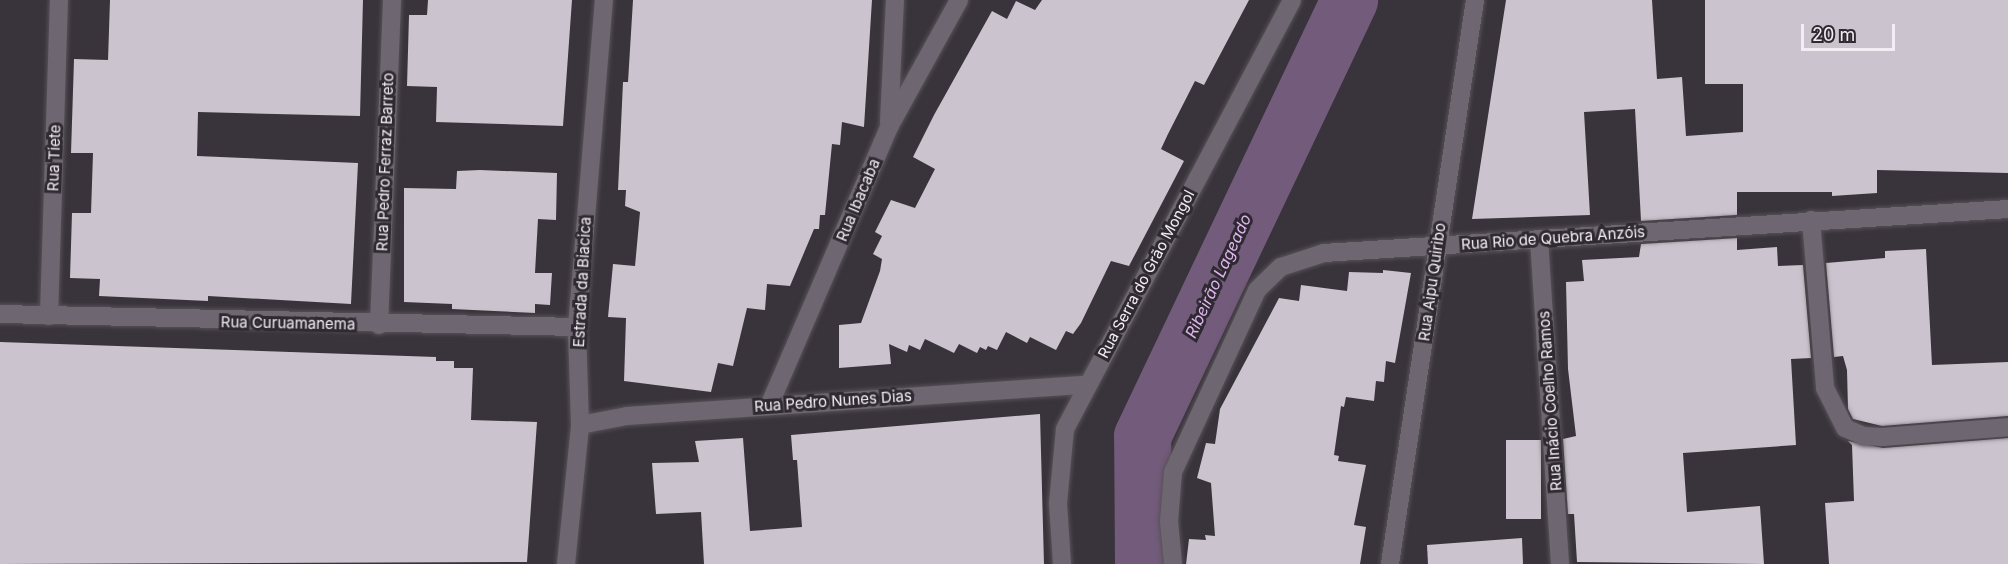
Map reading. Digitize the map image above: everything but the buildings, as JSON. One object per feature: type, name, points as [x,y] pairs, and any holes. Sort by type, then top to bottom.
[{"type":"street","name":"Rua Tiete","points":[[49,316],[59,0]]},
{"type":"street","name":"Rua Pedro Ferraz Barreto","points":[[379,325],[392,0]]},
{"type":"street","name":"Estrada da Biacica","points":[[566,564],[580,425],[577,327],[604,0]]},
{"type":"street","points":[[889,127],[896,0]]},
{"type":"street","name":"Rua Ibacaba","points":[[769,405],[889,127],[959,0]]},
{"type":"street","name":"Rua Serra do Grão Mongol","points":[[1062,564],[1059,461],[1065,429],[1292,0]]},
{"type":"street","name":"Rua Aipu Quiribo","points":[[1390,564],[1475,0]]},
{"type":"street","name":"Rua Rio de Quebra Anzóis","points":[[1173,564],[1169,521],[1173,471],[1257,290],[1281,267],[1324,253],[2008,209]]},
{"type":"street","points":[[1811,220],[1825,388],[1845,428],[1863,436],[1882,437],[2008,427]]},
{"type":"street","name":"Rua Inácio Coelho Ramos","points":[[1539,239],[1560,564]]},
{"type":"street","name":"Rua Curuamanema","points":[[0,314],[379,325],[577,327]]},
{"type":"street","name":"Rua Pedro Nunes Dias","points":[[580,425],[627,416],[1087,385]]},
{"type":"waterway","name":"Ribeirão Lageado","points":[[1143,564],[1142,436],[1349,0]]}]
